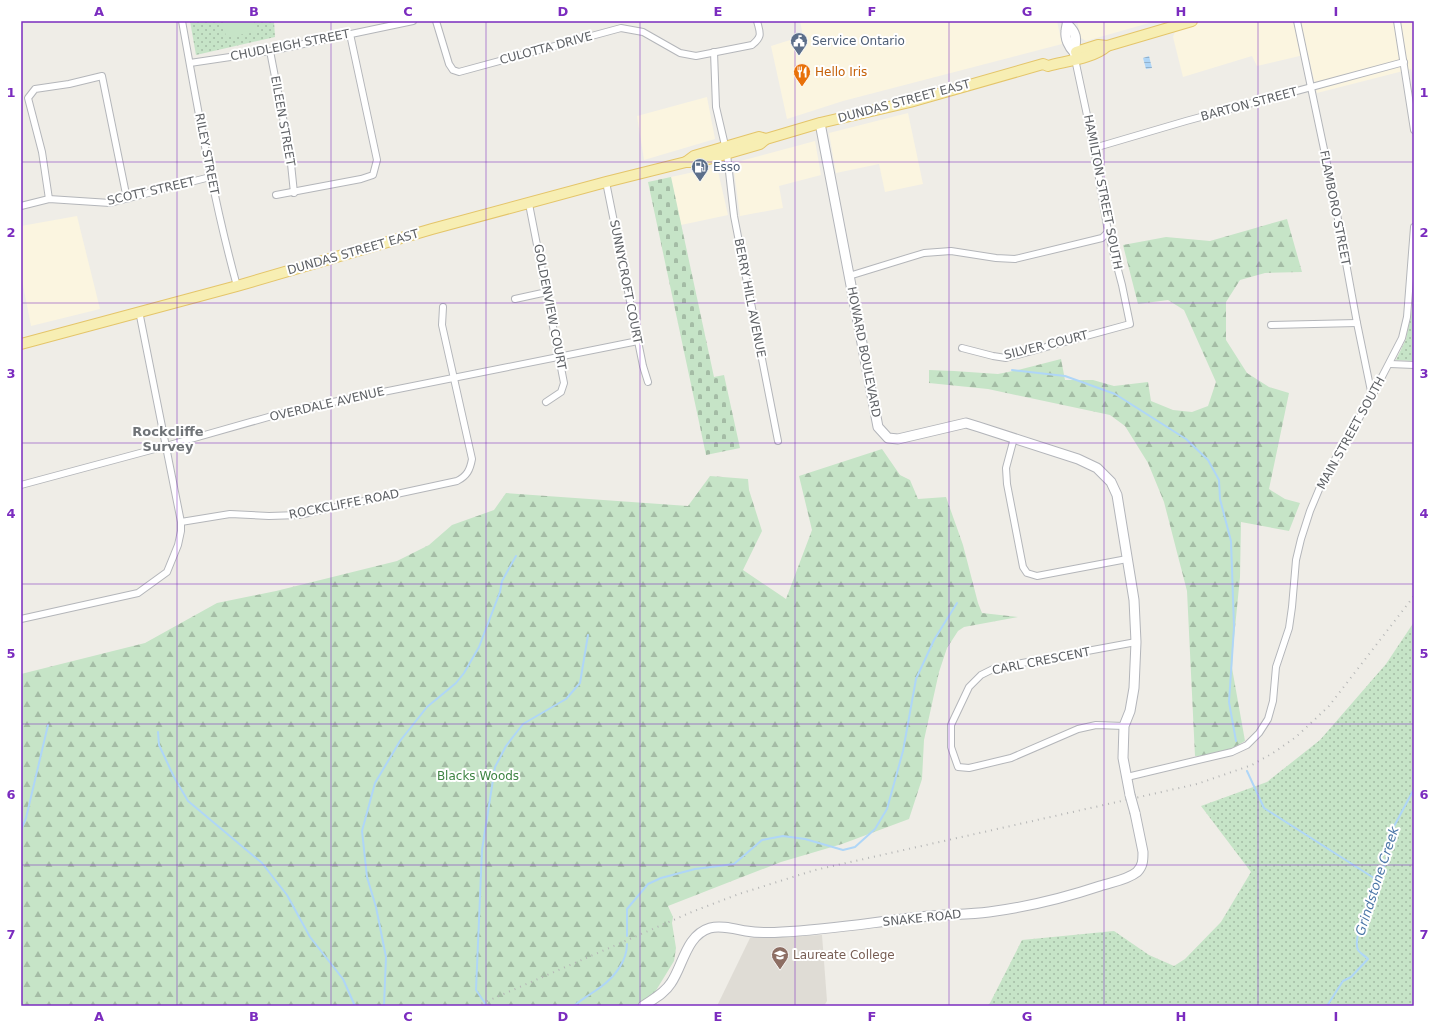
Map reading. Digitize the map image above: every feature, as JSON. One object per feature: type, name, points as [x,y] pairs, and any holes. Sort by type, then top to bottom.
[{"type":"main road","name":"DUNDAS STREET EAST","points":[[21,344],[237,286],[606,182],[686,162],[694,156],[726,150],[759,137],[766,139],[820,123],[910,102],[1043,64],[1046,59],[1075,56],[1098,45],[1108,46],[1192,21]]},
{"type":"street","name":"RILEY STREET","points":[[182,21],[210,177],[237,286]]},
{"type":"street","name":"CHUDLEIGH STREET","points":[[190,63],[270,51],[413,21]]},
{"type":"street","name":"CULOTTA DRIVE","points":[[436,21],[449,64],[453,70],[459,72],[621,28],[643,32],[680,53],[696,56],[752,45],[758,40],[760,34],[757,21]]},
{"type":"street","name":"FLAMBORO STREET","points":[[1297,21],[1333,192],[1372,396]]},
{"type":"street","points":[[1397,21],[1411,92],[1414,130]]},
{"type":"street","points":[[1067,23],[1065,30],[1068,46],[1075,56]]},
{"type":"street","points":[[276,195],[294,193],[362,179],[373,175],[377,160],[350,34]]},
{"type":"street","name":"EILEEN STREET","points":[[270,51],[290,154],[294,193]]},
{"type":"street","name":"BERRY HILL AVENUE","points":[[714,52],[716,107],[726,150],[734,216],[778,441]]},
{"type":"street","name":"HAMILTON STREET SOUTH","points":[[1075,56],[1094,148],[1108,232],[1122,285],[1130,324]]},
{"type":"street","name":"BARTON STREET","points":[[1094,148],[1186,121],[1404,62]]},
{"type":"street","points":[[49,199],[42,152],[28,98],[35,89],[69,84],[102,76],[127,199]]},
{"type":"street","name":"HOWARD BOULEVARD","points":[[820,123],[878,427],[888,438],[898,439],[966,423],[1078,459],[1097,468],[1111,482],[1117,495],[1134,600],[1136,642],[1134,688],[1130,711],[1124,726]]},
{"type":"street","name":"SCOTT STREET","points":[[21,206],[49,199],[110,203],[210,177]]},
{"type":"street","name":"SUNNYCROFT COURT","points":[[606,182],[644,371],[648,382]]},
{"type":"street","name":"GOLDENVIEW COURT","points":[[529,204],[564,380],[564,388],[559,394],[546,402]]},
{"type":"street","name":"MAIN STREET SOUTH","points":[[1127,777],[1232,752],[1246,745],[1259,733],[1268,719],[1273,701],[1276,667],[1289,628],[1296,560],[1310,511],[1323,480],[1390,364],[1402,338],[1407,317],[1414,227]]},
{"type":"street","points":[[849,276],[924,253],[951,251],[996,258],[1015,259],[1102,238],[1108,232]]},
{"type":"street","points":[[514,299],[547,292]]},
{"type":"street","points":[[443,307],[442,325],[454,377]]},
{"type":"street","points":[[21,619],[138,593],[167,572],[178,545],[181,522],[139,312]]},
{"type":"street","points":[[1271,325],[1357,322]]},
{"type":"street","name":"SILVER COURT","points":[[962,348],[1006,358],[1130,324]]},
{"type":"street","name":"OVERDALE AVENUE","points":[[21,485],[293,410],[638,341]]},
{"type":"street","points":[[1390,364],[1414,365]]},
{"type":"street","name":"ROCKCLIFFE ROAD","points":[[181,522],[230,514],[269,516],[300,515],[457,481],[465,477],[470,468],[472,459],[454,377]]},
{"type":"street","points":[[1014,438],[1006,468],[1007,484],[1023,567],[1027,574],[1037,576],[1127,559]]},
{"type":"street","name":"CARL CRESCENT","points":[[1124,726],[1096,725],[1078,729],[1011,758],[969,768],[958,767],[951,747],[951,725],[969,687],[981,675],[995,668],[1136,642]]},
{"type":"street","name":"SNAKE ROAD","points":[[643,1006],[665,991],[677,973],[689,944],[700,933],[710,928],[724,927],[762,933],[782,932],[840,928],[921,917],[988,912],[1038,904],[1128,877],[1142,866],[1143,852],[1123,758],[1124,726]]},
{"type":"shaded area","points":[[800,21],[1057,21],[1062,44],[843,101],[787,119],[771,46],[803,36]]},
{"type":"shaded area","points":[[1077,21],[1156,21],[1086,41],[1081,38]]},
{"type":"shaded area","points":[[1179,21],[1414,21],[1414,80],[1411,69],[1317,93],[1308,54],[1257,66],[1252,56],[1183,77],[1173,37]]},
{"type":"shaded area","points":[[707,97],[715,139],[644,160],[637,116]]},
{"type":"shaded area","points":[[908,113],[923,184],[885,192],[879,164],[836,173],[829,133]]},
{"type":"shaded area","points":[[815,141],[821,175],[779,186],[783,208],[740,216],[733,163]]},
{"type":"shaded area","points":[[717,167],[728,215],[681,225],[671,177]]},
{"type":"shaded area","points":[[77,216],[100,309],[31,326],[21,275],[21,226]]},
{"type":"shaded area","name":"Laureate College","points":[[822,935],[827,1001],[824,1006],[717,1006],[750,938]]},
{"type":"green space","points":[[190,21],[274,21],[275,37],[196,55]]},
{"type":"green space","points":[[223,21],[254,21],[256,32],[226,37]]},
{"type":"green space","points":[[671,177],[714,377],[724,375],[740,448],[706,455],[648,182]]},
{"type":"green space","points":[[1287,219],[1302,272],[1265,273],[1240,280],[1226,302],[1226,340],[1247,373],[1269,387],[1289,393],[1269,489],[1285,499],[1300,503],[1289,531],[1241,522],[1240,577],[1232,668],[1245,741],[1220,755],[1195,756],[1187,591],[1164,502],[1148,463],[1125,426],[1110,415],[988,389],[929,383],[929,370],[998,374],[1061,359],[1065,380],[1093,380],[1114,386],[1148,382],[1151,401],[1173,410],[1192,412],[1208,406],[1216,382],[1184,310],[1168,300],[1138,304],[1123,245],[1166,237],[1210,241]]},
{"type":"green space","points":[[1414,287],[1414,361],[1396,360],[1406,339],[1411,315]]},
{"type":"green space","name":"Blacks Woods","points":[[882,449],[900,475],[910,480],[918,499],[946,497],[963,545],[982,613],[1018,617],[964,627],[958,631],[947,648],[939,672],[924,740],[922,779],[909,819],[842,844],[781,862],[668,906],[673,917],[672,923],[676,948],[674,961],[652,997],[640,1006],[21,1006],[21,674],[145,643],[217,603],[276,591],[397,561],[429,545],[452,525],[494,510],[506,493],[688,506],[710,476],[748,479],[749,490],[762,531],[743,570],[786,599],[812,530],[799,476]]},
{"type":"green space","points":[[1414,622],[1414,1006],[987,1006],[990,1003],[1022,940],[1114,931],[1149,955],[1174,966],[1185,959],[1221,922],[1251,872],[1201,806],[1267,782],[1320,740],[1386,664]]},
{"type":"water","points":[[1149,56],[1152,68],[1146,69],[1143,58]]},
{"type":"waterway","points":[[1012,370],[1065,376],[1115,394],[1186,439],[1208,460],[1219,480],[1220,499],[1231,541],[1234,627],[1229,702],[1236,741]]},
{"type":"waterway","points":[[384,1006],[386,957],[376,907],[367,877],[362,831],[375,783],[400,741],[427,707],[456,683],[464,673],[479,647],[500,592],[502,581],[516,556]]},
{"type":"waterway","points":[[627,936],[627,909],[648,884],[661,878],[695,869],[734,864],[762,840],[783,836],[805,839],[843,850],[855,847],[875,829],[887,809],[903,751],[916,679],[934,640],[957,603]]},
{"type":"waterway","points":[[487,1006],[476,990],[482,850],[495,767],[506,746],[523,724],[566,699],[580,683],[588,635]]},
{"type":"waterway","points":[[21,830],[26,818],[48,725]]},
{"type":"waterway","points":[[158,732],[159,745],[174,777],[188,801],[262,863],[287,895],[310,937],[343,979],[355,1006]]},
{"type":"waterway","name":"Grindstone Creek","points":[[1414,764],[1414,786]]},
{"type":"waterway","points":[[1247,771],[1264,808],[1377,880]]},
{"type":"waterway","name":"Grindstone Creek","points":[[1327,1006],[1343,981],[1351,977],[1368,959],[1358,950],[1357,947],[1360,923],[1386,861],[1392,830],[1414,789]]},
{"type":"waterway","points":[[574,1006],[602,986],[616,973],[623,962],[627,944]]},
{"type":"railway","points":[[476,1006],[694,911],[739,894],[815,870],[1197,784],[1252,765],[1296,737],[1329,706],[1414,596]]},
{"type":"place","name":"Service Ontario","points":[[799,56]]},
{"type":"place","name":"Hello Iris","points":[[802,87]]},
{"type":"place","name":"Esso","points":[[700,182]]},
{"type":"place","name":"Laureate College","points":[[780,970]]},
{"type":"district","name":"Rockcliffe Survey","points":[[168,438]]}]
